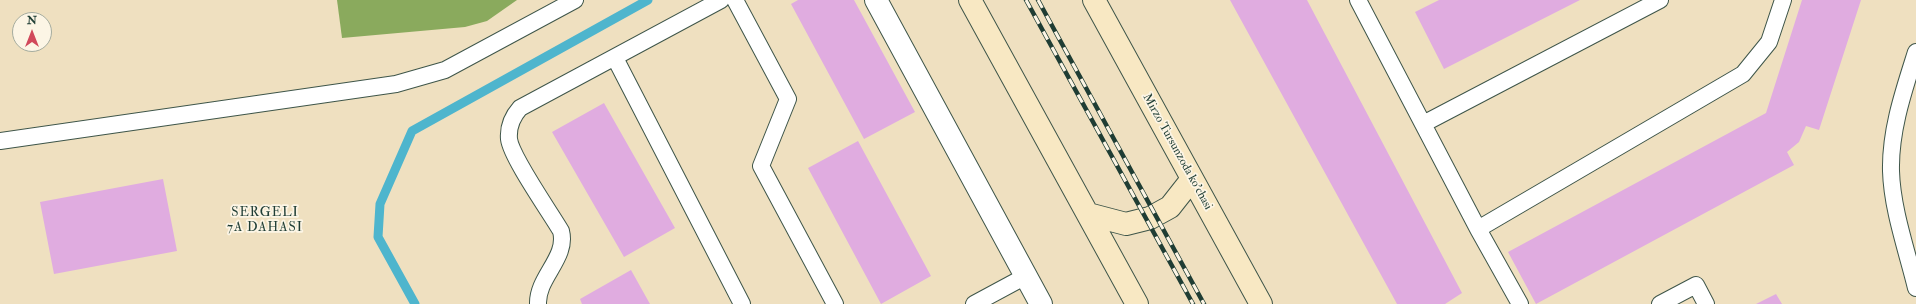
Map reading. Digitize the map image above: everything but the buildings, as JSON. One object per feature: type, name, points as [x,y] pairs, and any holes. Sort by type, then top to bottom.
[{"type":"main road","points":[[970,0],[1137,304]]},
{"type":"main road","name":"Mirzo Tursunzoda ko'chasi","points":[[1094,0],[1261,304]]},
{"type":"main road","points":[[1088,214],[1126,224],[1150,218],[1170,207],[1192,179]]},
{"type":"street","points":[[876,0],[1041,304]]},
{"type":"lane","points":[[0,141],[396,84],[444,70],[575,0]]},
{"type":"lane","points":[[538,304],[540,289],[560,250],[562,237],[561,231],[512,151],[509,139],[513,117],[520,108],[721,0]]},
{"type":"lane","points":[[735,0],[788,99],[761,166],[836,304]]},
{"type":"lane","points":[[1358,0],[1478,229],[1520,304]]},
{"type":"lane","points":[[1423,124],[1660,0]]},
{"type":"lane","points":[[1478,229],[1743,74],[1769,42],[1783,0]]},
{"type":"lane","points":[[1916,52],[1894,127],[1891,170],[1893,194],[1916,288]]},
{"type":"lane","points":[[615,58],[742,304]]},
{"type":"lane","points":[[974,304],[1026,276]]},
{"type":"lane","points":[[1660,304],[1696,285],[1706,304]]},
{"type":"green space","points":[[337,0],[517,0],[487,21],[465,27],[342,38]]},
{"type":"waterway","points":[[415,304],[378,237],[380,204],[412,131],[648,0]]},
{"type":"railway","points":[[1026,0],[1193,304]]},
{"type":"railway","points":[[1038,0],[1204,304]]},
{"type":"district","name":"SERGELI 7A DAHASI","points":[[265,220]]}]
